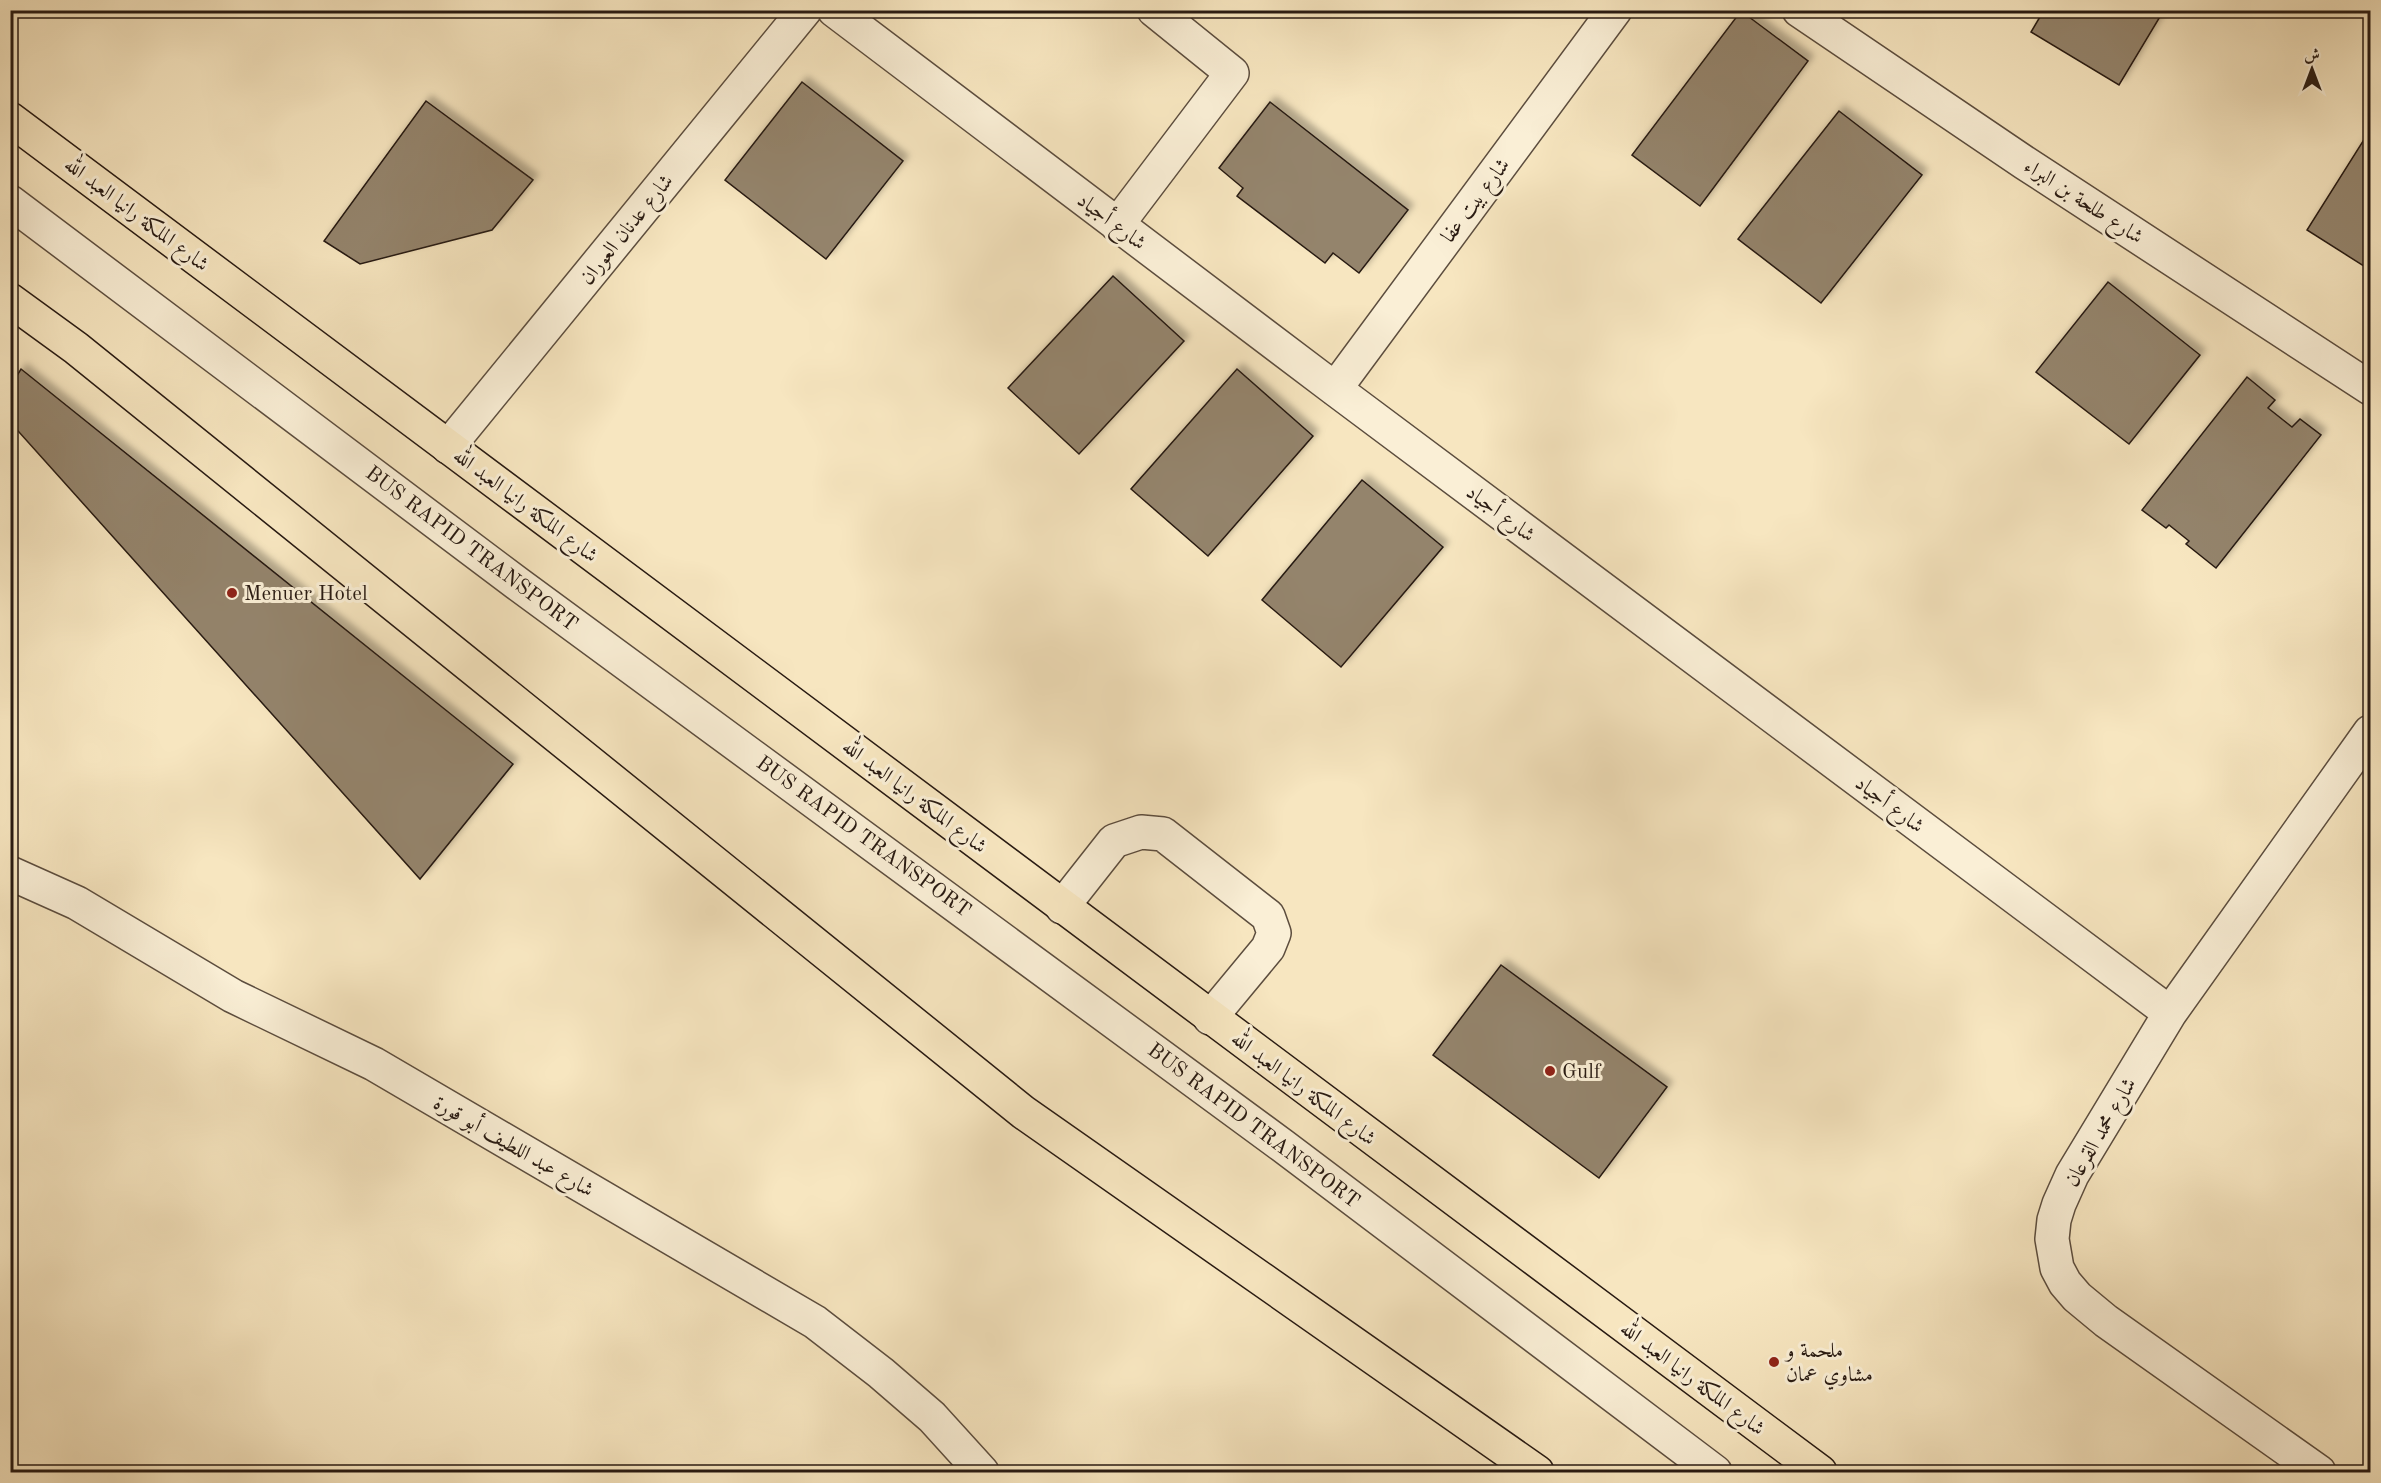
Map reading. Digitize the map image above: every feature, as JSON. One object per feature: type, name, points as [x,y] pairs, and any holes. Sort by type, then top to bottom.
[{"type":"main road","name":"شارع الملكة رانيا العبد الله","points":[[10,119],[1820,1473]]},
{"type":"main road","points":[[10,300],[76,348],[1023,1112],[1537,1473]]},
{"type":"street","name":"شارع عدنان العوران","points":[[448,447],[805,10]]},
{"type":"street","name":"شارع أجياد","points":[[834,10],[1117,225],[2170,1013]]},
{"type":"street","points":[[1117,225],[1232,73],[1154,10]]},
{"type":"street","name":"شارع بيت عفا","points":[[1335,388],[1615,10]]},
{"type":"street","name":"شارع طلحة بن البراء","points":[[1799,10],[2025,163],[2370,388]]},
{"type":"street","name":"BUS RAPID TRANSPORT","points":[[10,202],[518,584],[1293,1153],[1715,1473]]},
{"type":"street","name":"BUS RAPID TRANSPORT","points":[[10,220],[748,775],[1178,1092],[1682,1473]]},
{"type":"street","name":"شارع محمد القرعان","points":[[2319,1473],[2106,1321],[2077,1297],[2065,1283],[2057,1268],[2052,1239],[2059,1204],[2073,1175],[2170,1013],[2370,732]]},
{"type":"street","points":[[1062,907],[1114,841],[1141,832],[1163,834],[1268,916],[1274,933],[1268,948],[1209,1017]]},
{"type":"street","name":"شارع عبد اللطيف أبو قورة","points":[[10,873],[77,903],[233,996],[374,1064],[815,1322],[881,1373],[933,1418],[982,1473]]},
{"type":"building","points":[[2044,10],[2164,10],[2119,85],[2031,32]]},
{"type":"building","points":[[1741,11],[1808,61],[1700,206],[1632,155]]},
{"type":"building","points":[[802,82],[903,161],[826,259],[725,180]]},
{"type":"building","points":[[426,101],[533,180],[492,230],[360,264],[324,241]]},
{"type":"building","points":[[1270,102],[1408,210],[1359,273],[1333,253],[1325,263],[1237,196],[1243,188],[1219,168]]},
{"type":"building","points":[[1839,111],[1922,175],[1821,303],[1738,239]]},
{"type":"building","points":[[2370,130],[2370,270],[2307,230]]},
{"type":"building","points":[[1113,276],[1184,341],[1079,454],[1008,388]]},
{"type":"building","points":[[2108,282],[2200,355],[2129,444],[2036,372]]},
{"type":"building","name":"Menuer Hotel","points":[[21,369],[513,764],[420,879],[10,422],[10,387]]},
{"type":"building","points":[[1237,369],[1313,436],[1208,556],[1131,489]]},
{"type":"building","points":[[2247,377],[2275,400],[2268,408],[2292,427],[2300,419],[2321,435],[2216,568],[2186,544],[2189,541],[2169,525],[2166,528],[2142,510]]},
{"type":"building","points":[[1362,480],[1443,547],[1341,667],[1262,600]]},
{"type":"building","name":"Gulf","points":[[1501,965],[1667,1087],[1599,1178],[1433,1055]]},
{"type":"place","name":"Menuer Hotel","points":[[232,593]]},
{"type":"place","name":"Gulf","points":[[1550,1071]]},
{"type":"place","name":"ملحمة و مشاوي عمان","points":[[1774,1362]]}]
